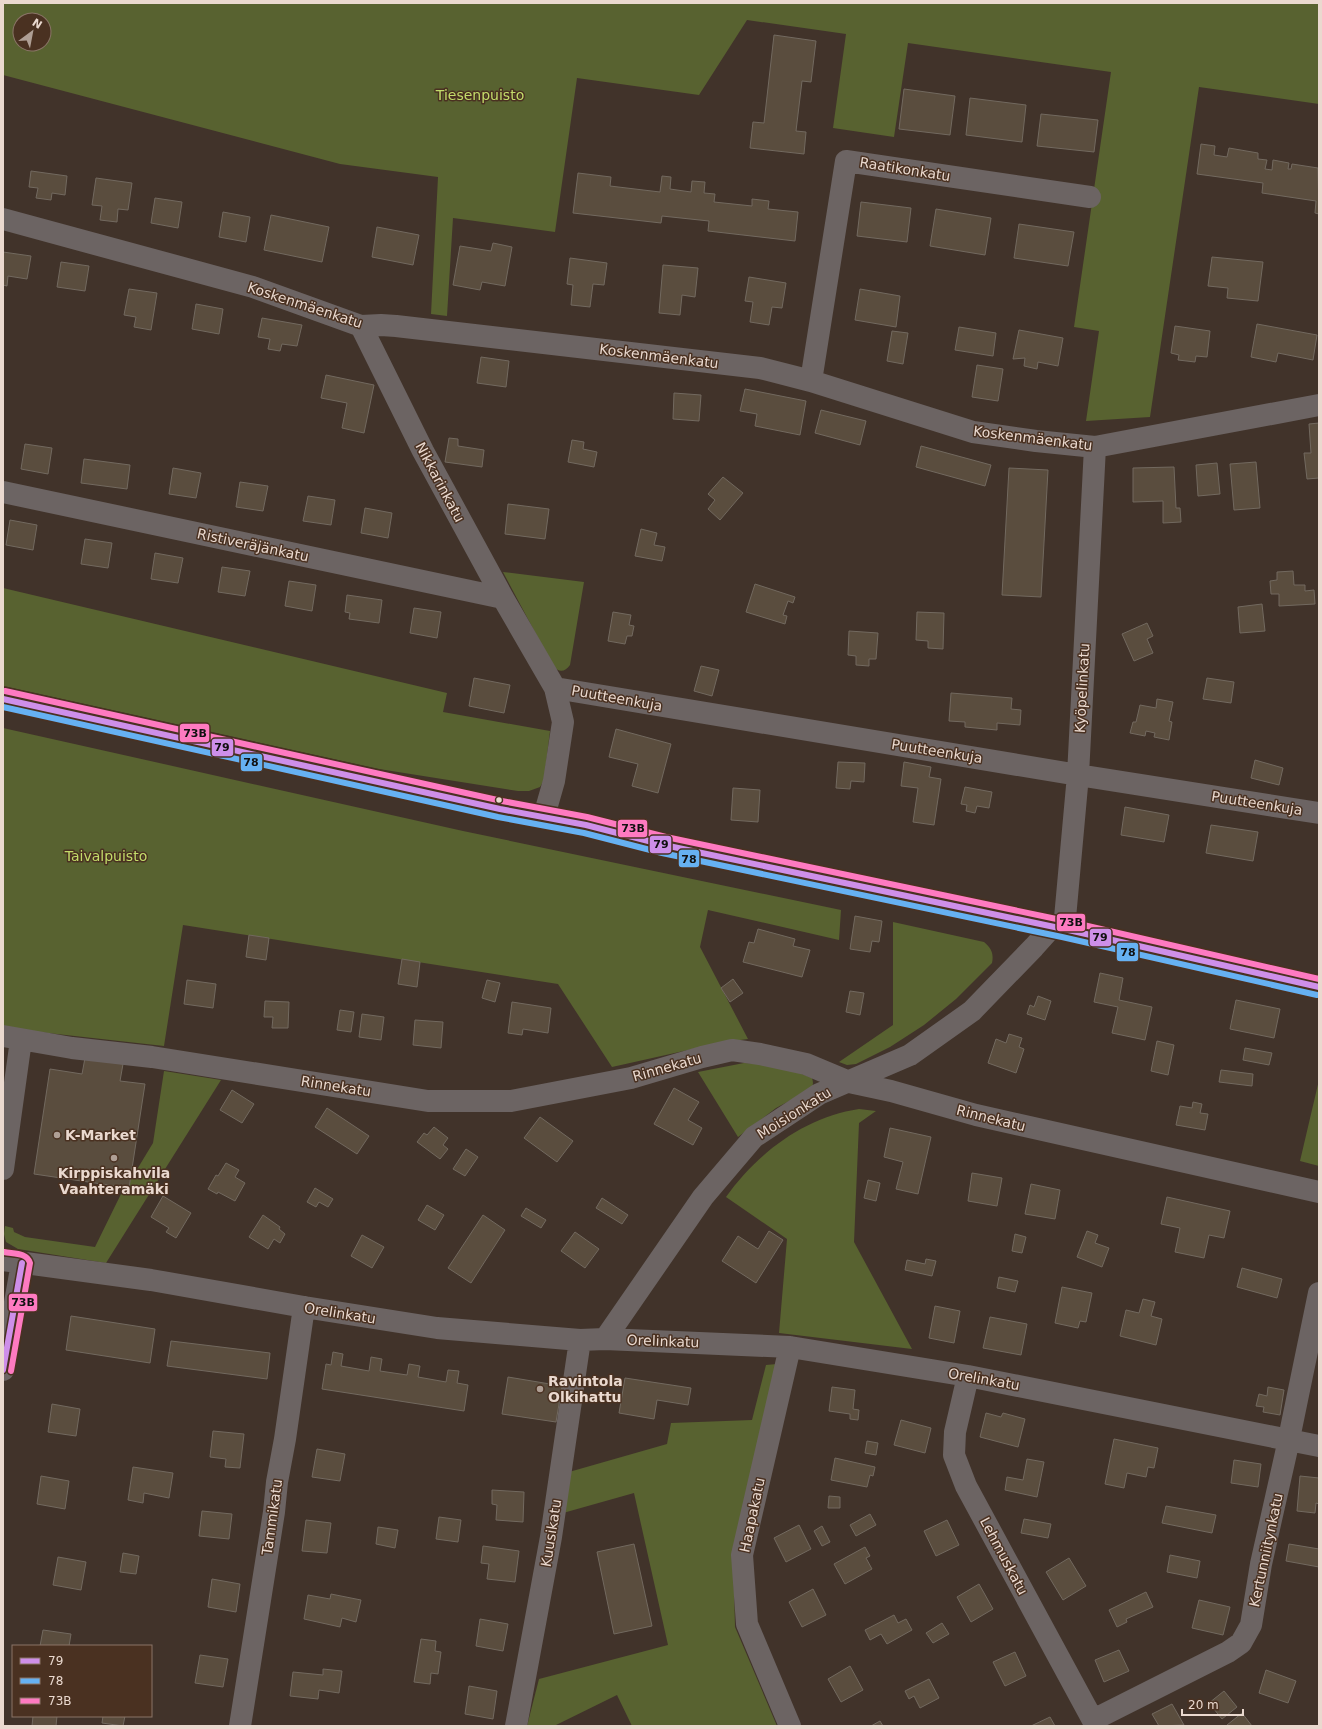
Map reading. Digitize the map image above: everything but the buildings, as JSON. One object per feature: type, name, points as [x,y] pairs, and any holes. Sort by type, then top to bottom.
[{"type":"main road","points":[[3,698],[500,809],[544,816],[672,847],[1058,928],[1319,987]]},
{"type":"street","name":"Raatikonkatu","points":[[811,381],[846,160],[1090,197]]},
{"type":"street","name":"Koskenmäenkatu","points":[[3,219],[253,287],[362,326],[396,326],[752,367],[811,381],[973,432],[1036,441],[1095,447],[1319,405]]},
{"type":"street","name":"Nikkarinkatu","points":[[362,326],[423,451],[503,598],[555,688],[563,722],[554,781],[544,816]]},
{"type":"street","name":"Kyöpelinkatu","points":[[1058,928],[1078,775],[1095,447]]},
{"type":"street","name":"Ristiveräjänkatu","points":[[3,492],[503,598]]},
{"type":"street","name":"Puutteenkuja","points":[[555,688],[1078,775],[1319,813]]},
{"type":"street","name":"Moisionkatu","points":[[605,1339],[703,1197],[754,1137],[819,1094],[910,1055],[972,1011],[1034,947],[1058,928]]},
{"type":"street","name":"Rinnekatu","points":[[12,1038],[152,1057],[428,1101],[511,1101],[631,1078],[702,1057],[732,1050],[760,1054],[806,1064],[850,1082],[891,1091],[976,1115],[1319,1192]]},
{"type":"street","points":[[3,1169],[12,1038]]},
{"type":"street","points":[[3,1370],[13,1262]]},
{"type":"street","name":"Orelinkatu","points":[[13,1262],[151,1280],[304,1307],[436,1328],[580,1340],[605,1339],[790,1347],[968,1376],[1289,1438],[1319,1446]]},
{"type":"street","name":"Kertunniitynkatu","points":[[1095,1723],[1228,1652],[1241,1643],[1251,1624],[1262,1564],[1319,1293]]},
{"type":"street","name":"Tammikatu","points":[[240,1726],[304,1307]]},
{"type":"street","name":"Kuusikatu","points":[[516,1726],[551,1537],[580,1340]]},
{"type":"street","name":"Haapakatu","points":[[790,1347],[742,1555],[747,1624],[790,1726]]},
{"type":"street","name":"Lehmuskatu","points":[[968,1376],[955,1432],[954,1455],[966,1486],[1095,1723]]},
{"type":"green space","name":"Tiesenpuisto","points":[[3,3],[1319,3],[1319,104],[1199,87],[1150,417],[1086,421],[1099,331],[1074,327],[1111,72],[908,43],[894,137],[833,128],[846,34],[747,20],[699,95],[577,78],[555,232],[453,218],[447,316],[431,314],[438,177],[340,164],[3,75]]},
{"type":"green space","points":[[503,572],[584,582],[570,665],[566,669],[560,671],[553,666]]},
{"type":"green space","points":[[3,588],[447,693],[443,712],[550,731],[544,780],[540,787],[529,791],[518,791],[379,769],[3,686]]},
{"type":"green space","name":"Taivalpuisto","points":[[3,728],[463,831],[841,910],[839,940],[708,910],[700,947],[748,1039],[724,1042],[612,1067],[558,984],[183,925],[164,1046],[21,1030],[3,1026]]},
{"type":"green space","points":[[893,922],[984,942],[988,946],[993,956],[992,963],[956,999],[924,1025],[890,1047],[856,1064],[847,1065],[839,1062],[893,1025]]},
{"type":"green space","points":[[744,1063],[771,1065],[795,1071],[812,1078],[813,1084],[808,1091],[776,1108],[738,1137],[698,1072]]},
{"type":"green space","points":[[164,1071],[221,1080],[106,1263],[18,1249],[6,1242],[4,1234],[5,1226],[13,1228],[14,1232],[25,1237],[95,1247],[121,1194],[126,1188],[129,1188],[130,1181],[153,1143]]},
{"type":"green space","points":[[1319,1080],[1319,1166],[1300,1161]]},
{"type":"green space","points":[[859,1109],[876,1111],[859,1123],[854,1242],[912,1349],[779,1333],[787,1239],[726,1197],[752,1166],[767,1152],[784,1140],[801,1129],[820,1120],[839,1113]]},
{"type":"green space","points":[[777,1364],[733,1556],[735,1627],[777,1726],[632,1726],[617,1695],[554,1726],[527,1726],[539,1679],[668,1645],[634,1493],[563,1513],[569,1472],[667,1444],[671,1423],[752,1420],[766,1365]]},
{"type":"transit line","name":"73B","points":[[5,691],[502,801],[587,817],[666,837],[1066,921],[1319,979]]},
{"type":"transit line","name":"79","points":[[3,699],[500,809],[586,825],[664,845],[1064,929],[1319,987]]},
{"type":"transit line","name":"78","points":[[3,707],[498,817],[584,833],[662,853],[1062,937],[1317,995]]},
{"type":"transit line","name":"73B","points":[[4,1252],[23,1255],[30,1263],[11,1371]]},
{"type":"transit line","name":"79","points":[[3,1370],[22,1263]]},
{"type":"place","name":"K-Market","points":[[57,1135]]},
{"type":"place","name":"Kirppiskahvila Vaahteramäki","points":[[114,1158]]},
{"type":"place","name":"Ravintola Olkihattu","points":[[540,1389]]}]
